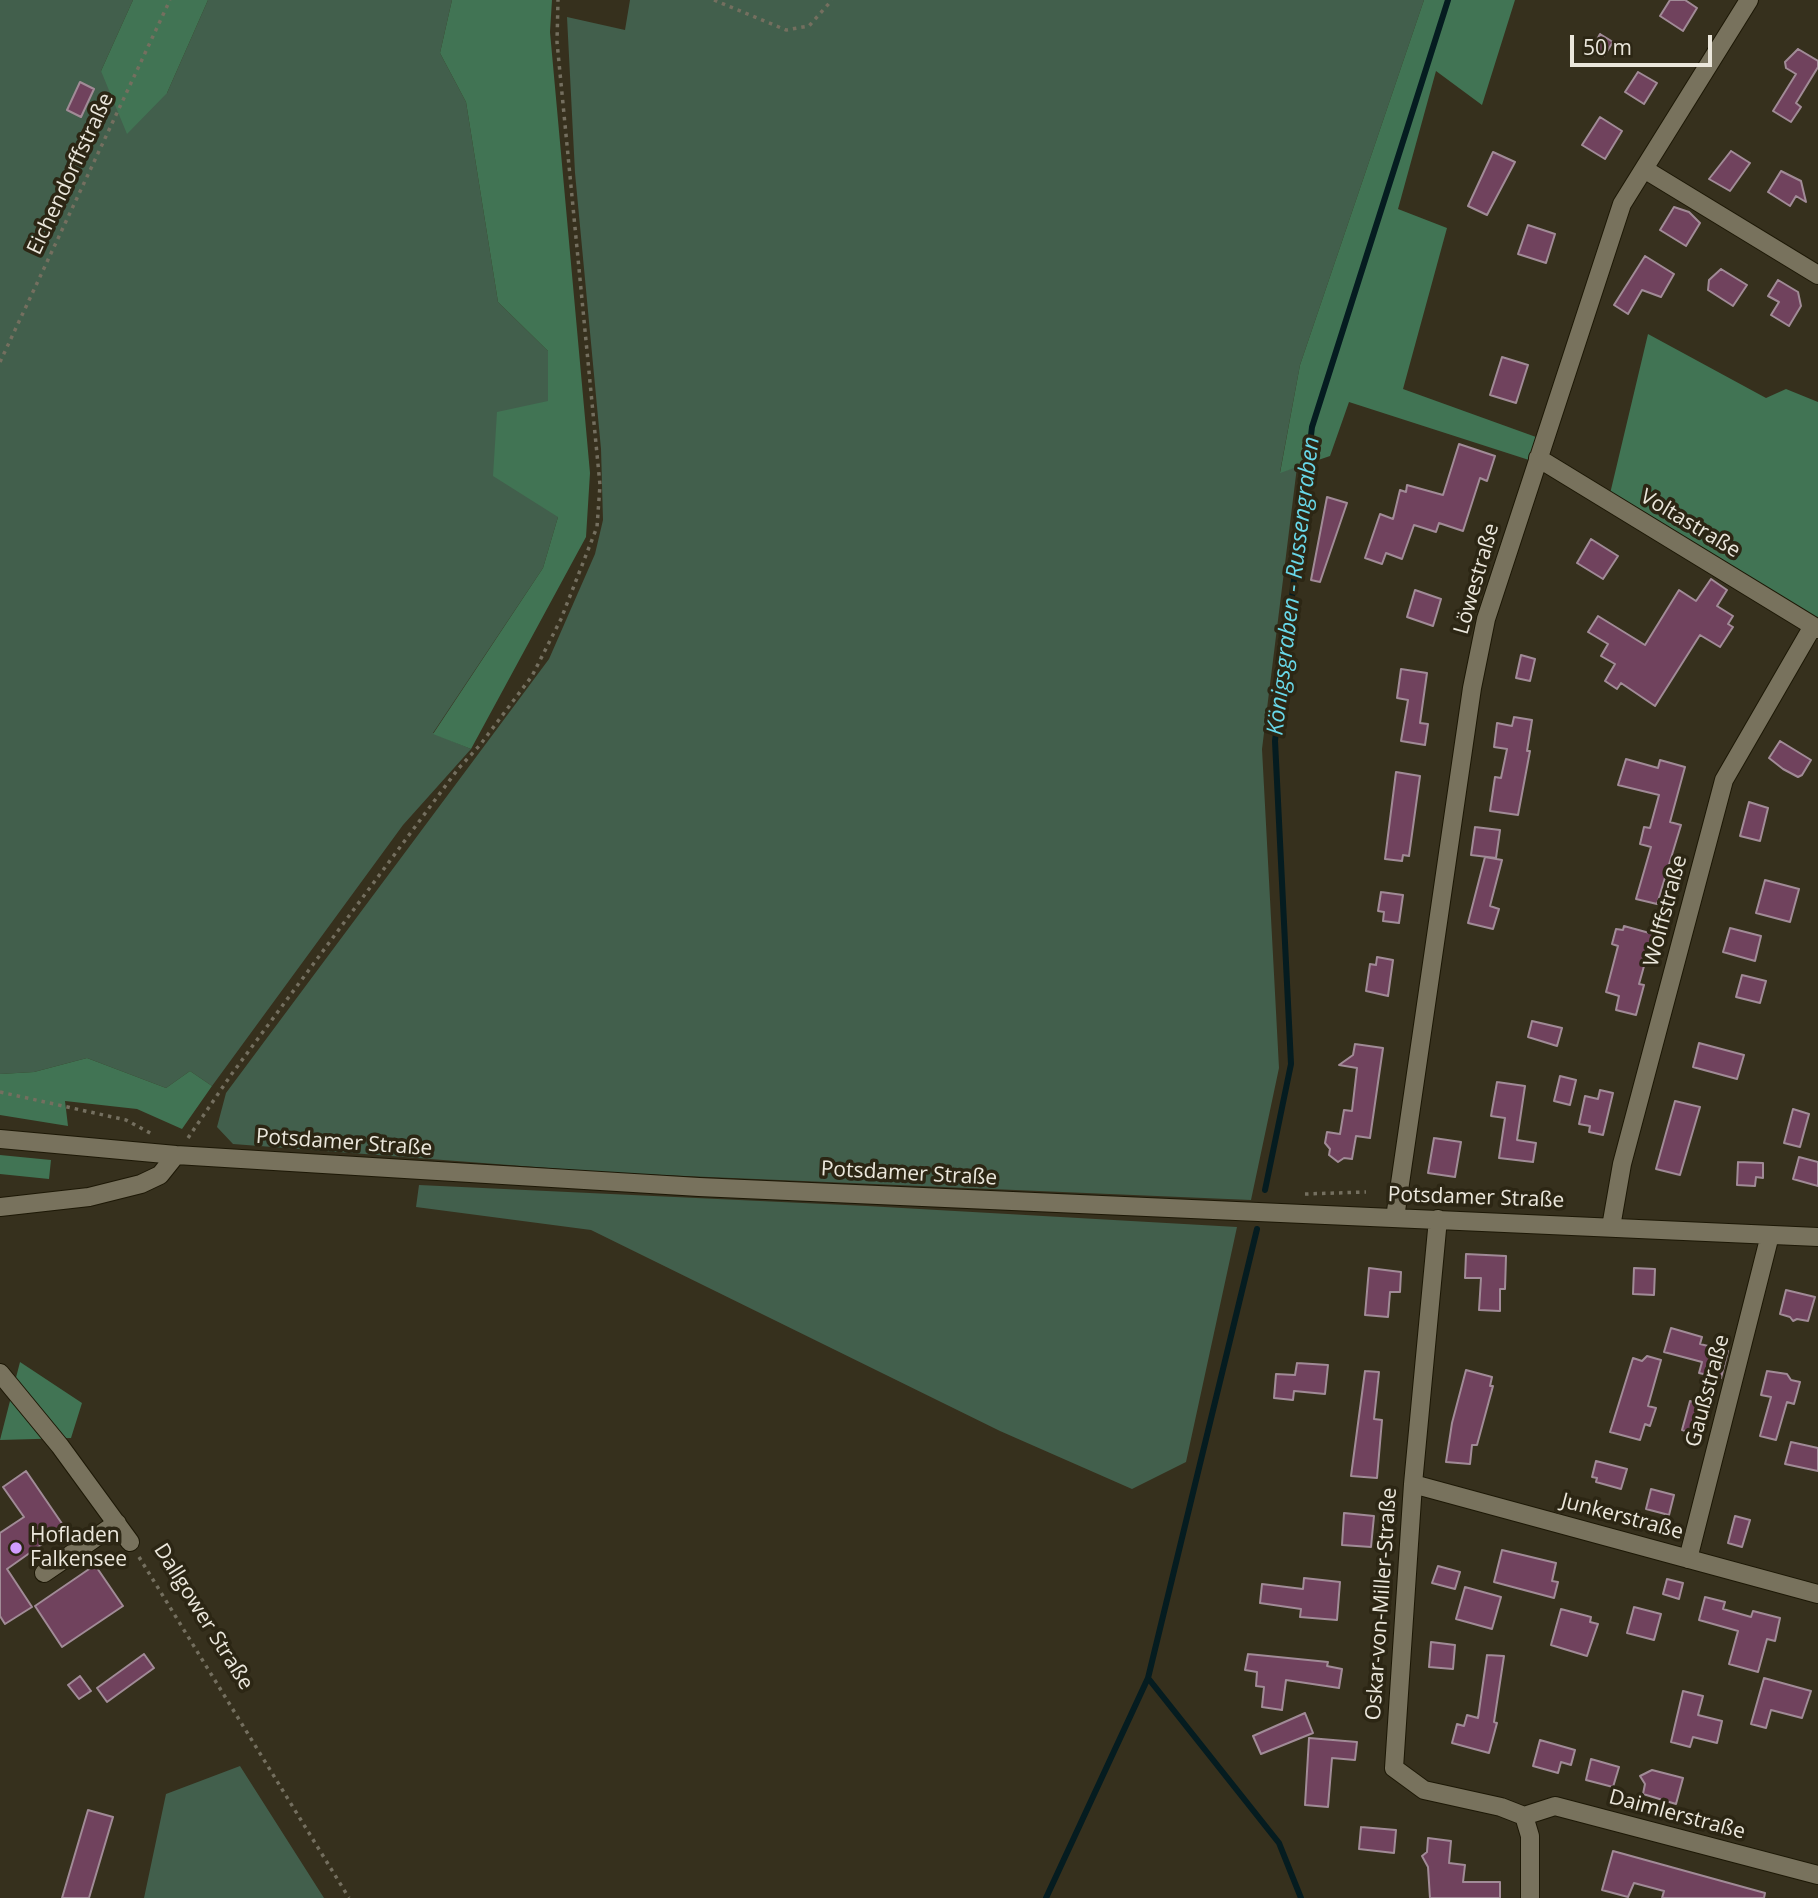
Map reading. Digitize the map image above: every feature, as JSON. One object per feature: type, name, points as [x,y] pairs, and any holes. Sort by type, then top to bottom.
[{"type":"street","name":"Löwestraße","points":[[1395,1218],[1472,688],[1486,619],[1622,204],[1749,0]]},
{"type":"street","points":[[1644,169],[1818,275]]},
{"type":"street","name":"Voltastraße","points":[[1538,458],[1816,627]]},
{"type":"street","name":"Wolffstraße","points":[[1611,1227],[1622,1164],[1724,780],[1816,627]]},
{"type":"street","name":"Potsdamer Straße","points":[[0,1139],[176,1155],[685,1186],[1818,1237]]},
{"type":"street","points":[[0,1207],[89,1196],[141,1184],[160,1175],[176,1155]]},
{"type":"street","name":"Oskar-von-Miller-Straße","points":[[1438,1219],[1413,1484],[1394,1768],[1424,1790],[1501,1807],[1524,1816]]},
{"type":"street","name":"Gaußstraße","points":[[1688,1559],[1770,1235]]},
{"type":"street","name":"Dallgower Straße","points":[[0,1373],[130,1542]]},
{"type":"street","name":"Junkerstraße","points":[[1413,1484],[1818,1594]]},
{"type":"street","points":[[44,1573],[117,1523]]},
{"type":"street","name":"Daimlerstraße","points":[[1524,1816],[1555,1806],[1818,1875]]},
{"type":"street","points":[[1524,1816],[1530,1836],[1530,1898]]},
{"type":"path","name":"Eichendorffstraße","points":[[0,362],[170,0]]},
{"type":"path","points":[[0,1092],[125,1120],[148,1130],[176,1155],[231,1075],[458,769],[480,745],[532,676],[561,619],[597,527],[600,485],[557,41],[558,0]]},
{"type":"path","points":[[714,0],[786,30],[809,26],[832,0]]},
{"type":"path","points":[[1294,1196],[1366,1192]]},
{"type":"path","name":"Dallgower Straße","points":[[130,1542],[349,1898]]},
{"type":"green space","points":[[0,0],[133,0],[101,71],[167,93],[208,0],[452,0],[440,53],[466,102],[498,302],[548,351],[558,517],[543,568],[433,733],[471,749],[403,825],[212,1086],[190,1071],[166,1088],[87,1058],[34,1072],[0,1074]]},
{"type":"green space","points":[[133,0],[208,0],[167,93],[127,134],[101,71]]},
{"type":"green space","points":[[452,0],[552,0],[550,32],[590,473],[586,537],[471,749],[433,734],[543,568],[558,517],[493,476],[497,412],[548,401],[548,351],[498,302],[466,102],[440,53]]},
{"type":"green space","points":[[630,0],[1424,0],[1300,365],[1280,472],[1297,467],[1262,749],[1279,1068],[1251,1200],[614,1173],[233,1144],[217,1127],[226,1093],[549,659],[595,554],[603,520],[601,449],[575,173],[567,17],[625,30]]},
{"type":"green space","points":[[1424,0],[1515,0],[1482,105],[1436,71],[1398,209],[1447,228],[1403,389],[1536,437],[1529,460],[1349,402],[1330,456],[1280,473],[1300,365]]},
{"type":"green space","points":[[1648,334],[1766,398],[1786,389],[1818,402],[1818,626],[1609,498]]},
{"type":"green space","points":[[87,1058],[166,1088],[190,1071],[212,1086],[182,1129],[137,1109],[65,1101],[68,1126],[0,1115],[0,1074],[34,1072]]},
{"type":"green space","points":[[0,1155],[51,1160],[49,1179],[0,1174]]},
{"type":"green space","points":[[419,1185],[1237,1227],[1186,1462],[1132,1489],[1000,1431],[591,1230],[416,1207]]},
{"type":"green space","points":[[20,1362],[82,1403],[71,1438],[0,1440]]},
{"type":"green space","points":[[240,1766],[324,1898],[144,1898],[166,1794]]},
{"type":"building","points":[[1670,0],[1685,0],[1697,8],[1683,31],[1660,16]]},
{"type":"building","points":[[1600,34],[1613,42],[1604,56],[1592,49]]},
{"type":"building","points":[[1798,49],[1818,61],[1818,67],[1796,103],[1801,107],[1791,122],[1773,111],[1796,74],[1786,68],[1785,62]]},
{"type":"building","points":[[1638,72],[1657,83],[1644,104],[1625,92]]},
{"type":"building","points":[[80,82],[94,89],[81,117],[67,110]]},
{"type":"building","points":[[1600,117],[1622,131],[1605,159],[1582,145]]},
{"type":"building","points":[[1731,151],[1750,163],[1730,191],[1709,179]]},
{"type":"building","points":[[1493,152],[1515,162],[1487,215],[1468,206]]},
{"type":"building","points":[[1781,171],[1801,181],[1806,202],[1796,196],[1790,206],[1768,192]]},
{"type":"building","points":[[1674,207],[1689,212],[1700,223],[1686,246],[1660,230]]},
{"type":"building","points":[[1528,225],[1555,234],[1546,263],[1518,254]]},
{"type":"building","points":[[1645,256],[1674,274],[1661,297],[1642,290],[1628,314],[1614,305]]},
{"type":"building","points":[[1721,269],[1747,285],[1733,306],[1708,290],[1709,280]]},
{"type":"building","points":[[1778,280],[1798,292],[1801,306],[1789,326],[1771,315],[1779,302],[1768,296]]},
{"type":"building","points":[[1502,357],[1528,365],[1516,403],[1490,395]]},
{"type":"building","points":[[1459,444],[1495,456],[1487,481],[1480,478],[1463,531],[1439,523],[1436,532],[1414,525],[1402,559],[1386,553],[1382,564],[1365,558],[1380,514],[1393,519],[1400,490],[1406,492],[1407,485],[1443,495]]},
{"type":"building","points":[[1327,497],[1347,503],[1320,582],[1311,580]]},
{"type":"building","points":[[1591,539],[1618,556],[1603,579],[1577,563]]},
{"type":"building","points":[[1711,579],[1727,590],[1717,606],[1733,616],[1728,624],[1733,627],[1720,647],[1700,635],[1655,706],[1621,683],[1617,689],[1605,681],[1615,664],[1601,656],[1608,644],[1588,632],[1598,616],[1645,645],[1679,590],[1696,601]]},
{"type":"building","points":[[1415,590],[1441,599],[1433,626],[1407,617]]},
{"type":"building","points":[[1521,655],[1535,659],[1530,681],[1516,678]]},
{"type":"building","points":[[1401,669],[1427,673],[1420,723],[1428,724],[1425,745],[1401,741],[1408,700],[1397,698]]},
{"type":"building","points":[[1514,717],[1532,720],[1527,751],[1530,751],[1518,815],[1490,811],[1495,777],[1501,778],[1507,749],[1494,747],[1497,723],[1512,726]]},
{"type":"building","points":[[1780,741],[1811,760],[1802,775],[1798,777],[1769,758]]},
{"type":"building","points":[[1626,759],[1658,768],[1660,760],[1685,767],[1670,822],[1681,825],[1657,904],[1636,899],[1651,847],[1640,844],[1644,827],[1650,828],[1659,795],[1618,785]]},
{"type":"building","points":[[1396,772],[1420,776],[1409,856],[1403,855],[1402,861],[1385,859]]},
{"type":"building","points":[[1749,802],[1768,808],[1760,841],[1740,836]]},
{"type":"building","points":[[1475,827],[1500,830],[1496,858],[1471,855]]},
{"type":"building","points":[[1485,857],[1502,860],[1490,906],[1499,909],[1493,929],[1468,923]]},
{"type":"building","points":[[1765,880],[1799,889],[1790,922],[1756,913]]},
{"type":"building","points":[[1381,892],[1403,895],[1399,923],[1383,921],[1384,912],[1378,911]]},
{"type":"building","points":[[1624,926],[1653,934],[1639,984],[1644,985],[1636,1015],[1616,1010],[1619,996],[1606,992],[1618,946],[1612,944],[1616,929],[1623,930]]},
{"type":"building","points":[[1730,928],[1761,936],[1755,961],[1723,952]]},
{"type":"building","points":[[1377,957],[1393,960],[1388,996],[1366,991],[1370,964],[1376,965]]},
{"type":"building","points":[[1742,975],[1766,981],[1760,1003],[1736,997]]},
{"type":"building","points":[[1532,1021],[1562,1028],[1557,1046],[1528,1037]]},
{"type":"building","points":[[1699,1043],[1744,1055],[1737,1079],[1693,1067]]},
{"type":"building","points":[[1355,1044],[1383,1048],[1370,1138],[1356,1136],[1352,1159],[1344,1158],[1338,1162],[1329,1155],[1330,1149],[1325,1143],[1327,1132],[1340,1134],[1344,1110],[1352,1111],[1357,1068],[1339,1065],[1353,1055]]},
{"type":"building","points":[[1560,1076],[1576,1080],[1570,1105],[1554,1101]]},
{"type":"building","points":[[1497,1082],[1525,1086],[1517,1140],[1536,1143],[1533,1162],[1499,1158],[1505,1118],[1491,1116]]},
{"type":"building","points":[[1600,1090],[1613,1093],[1603,1135],[1589,1132],[1590,1126],[1579,1124],[1585,1096],[1598,1099]]},
{"type":"building","points":[[1675,1101],[1700,1107],[1680,1175],[1656,1169]]},
{"type":"building","points":[[1793,1109],[1809,1114],[1800,1147],[1784,1143]]},
{"type":"building","points":[[1434,1138],[1461,1142],[1455,1177],[1428,1173]]},
{"type":"building","points":[[1799,1157],[1818,1162],[1818,1186],[1793,1179]]},
{"type":"building","points":[[1738,1162],[1763,1163],[1763,1178],[1756,1177],[1755,1186],[1737,1185]]},
{"type":"building","points":[[1466,1254],[1506,1256],[1505,1289],[1500,1289],[1500,1311],[1479,1310],[1481,1278],[1465,1278]]},
{"type":"building","points":[[1369,1268],[1401,1272],[1400,1292],[1390,1292],[1388,1317],[1365,1315]]},
{"type":"building","points":[[1634,1268],[1655,1269],[1654,1295],[1633,1294]]},
{"type":"building","points":[[1786,1290],[1815,1297],[1808,1321],[1793,1321],[1780,1314]]},
{"type":"building","points":[[1671,1328],[1702,1337],[1700,1344],[1728,1351],[1721,1378],[1699,1373],[1702,1362],[1664,1352]]},
{"type":"building","points":[[1647,1356],[1661,1360],[1648,1406],[1656,1408],[1650,1426],[1645,1424],[1640,1440],[1610,1432],[1633,1358],[1642,1361]]},
{"type":"building","points":[[1297,1363],[1328,1365],[1325,1394],[1294,1391],[1293,1400],[1274,1398],[1276,1374],[1295,1375]]},
{"type":"building","points":[[1466,1370],[1492,1377],[1490,1386],[1493,1386],[1477,1445],[1472,1445],[1470,1464],[1446,1462],[1452,1423]]},
{"type":"building","points":[[1365,1371],[1379,1372],[1374,1419],[1382,1420],[1377,1478],[1351,1476]]},
{"type":"building","points":[[1767,1371],[1787,1374],[1791,1380],[1800,1382],[1794,1404],[1787,1402],[1776,1440],[1760,1436],[1771,1397],[1761,1395]]},
{"type":"building","points":[[1690,1401],[1704,1405],[1696,1434],[1682,1430]]},
{"type":"building","points":[[1791,1442],[1818,1448],[1818,1471],[1785,1464]]},
{"type":"building","points":[[1596,1461],[1627,1469],[1621,1489],[1596,1482],[1597,1478],[1592,1477]]},
{"type":"building","points":[[26,1471],[65,1528],[7,1569],[32,1607],[5,1624],[0,1616],[0,1533],[24,1517],[3,1487]]},
{"type":"building","points":[[1651,1489],[1674,1495],[1669,1515],[1646,1509]]},
{"type":"building","points":[[1344,1513],[1374,1516],[1371,1547],[1342,1545]]},
{"type":"building","points":[[1735,1516],[1750,1520],[1742,1547],[1728,1543]]},
{"type":"building","points":[[1502,1550],[1556,1563],[1552,1581],[1558,1582],[1554,1598],[1494,1582]]},
{"type":"building","points":[[95,1565],[123,1606],[62,1647],[35,1606]]},
{"type":"building","points":[[1438,1566],[1460,1572],[1455,1589],[1432,1583]]},
{"type":"building","points":[[1304,1578],[1340,1582],[1337,1620],[1300,1617],[1301,1609],[1260,1603],[1262,1584],[1303,1589]]},
{"type":"building","points":[[1667,1579],[1683,1583],[1679,1599],[1663,1594]]},
{"type":"building","points":[[1465,1587],[1501,1597],[1492,1629],[1456,1619]]},
{"type":"building","points":[[1705,1597],[1725,1602],[1723,1609],[1751,1617],[1753,1611],[1780,1618],[1775,1641],[1767,1639],[1758,1672],[1729,1664],[1738,1631],[1699,1620]]},
{"type":"building","points":[[1634,1607],[1661,1614],[1654,1640],[1627,1633]]},
{"type":"building","points":[[1561,1609],[1591,1617],[1590,1622],[1598,1624],[1587,1656],[1551,1645]]},
{"type":"building","points":[[1431,1642],[1455,1645],[1453,1669],[1429,1667]]},
{"type":"building","points":[[144,1654],[154,1668],[107,1702],[97,1688]]},
{"type":"building","points":[[1248,1654],[1328,1662],[1327,1666],[1342,1669],[1339,1688],[1286,1680],[1282,1710],[1262,1707],[1264,1687],[1256,1686],[1257,1672],[1245,1670]]},
{"type":"building","points":[[1487,1655],[1504,1656],[1494,1722],[1497,1723],[1489,1753],[1452,1743],[1457,1724],[1464,1726],[1467,1715],[1478,1718]]},
{"type":"building","points":[[80,1676],[91,1691],[79,1699],[68,1685]]},
{"type":"building","points":[[1764,1678],[1811,1691],[1802,1718],[1771,1710],[1766,1728],[1751,1724]]},
{"type":"building","points":[[1683,1691],[1703,1696],[1698,1715],[1722,1721],[1717,1743],[1693,1737],[1690,1747],[1671,1742]]},
{"type":"building","points":[[1305,1713],[1313,1733],[1261,1754],[1253,1736]]},
{"type":"building","points":[[1309,1738],[1357,1742],[1355,1760],[1332,1758],[1328,1807],[1305,1805]]},
{"type":"building","points":[[1540,1740],[1575,1750],[1571,1765],[1561,1762],[1558,1773],[1533,1766]]},
{"type":"building","points":[[1591,1759],[1619,1767],[1613,1787],[1586,1780]]},
{"type":"building","points":[[1652,1770],[1683,1778],[1676,1804],[1643,1794],[1645,1784],[1640,1776]]},
{"type":"building","points":[[88,1810],[113,1817],[89,1898],[62,1898]]},
{"type":"building","points":[[1361,1827],[1396,1830],[1394,1853],[1359,1849]]},
{"type":"building","points":[[1428,1838],[1451,1841],[1449,1863],[1465,1865],[1463,1882],[1500,1882],[1500,1898],[1430,1898],[1428,1867],[1422,1856],[1427,1852]]},
{"type":"building","points":[[1613,1851],[1765,1893],[1764,1898],[1662,1898],[1664,1891],[1634,1883],[1628,1897],[1602,1890]]},
{"type":"waterway","name":"Königsgraben - Russengraben","points":[[1265,1190],[1291,1064],[1275,741],[1312,427],[1448,0]]},
{"type":"waterway","points":[[1046,1898],[1148,1678],[1257,1229]]},
{"type":"waterway","points":[[1148,1678],[1279,1843],[1301,1898]]},
{"type":"place","name":"Hofladen Falkensee","points":[[16,1548]]}]
